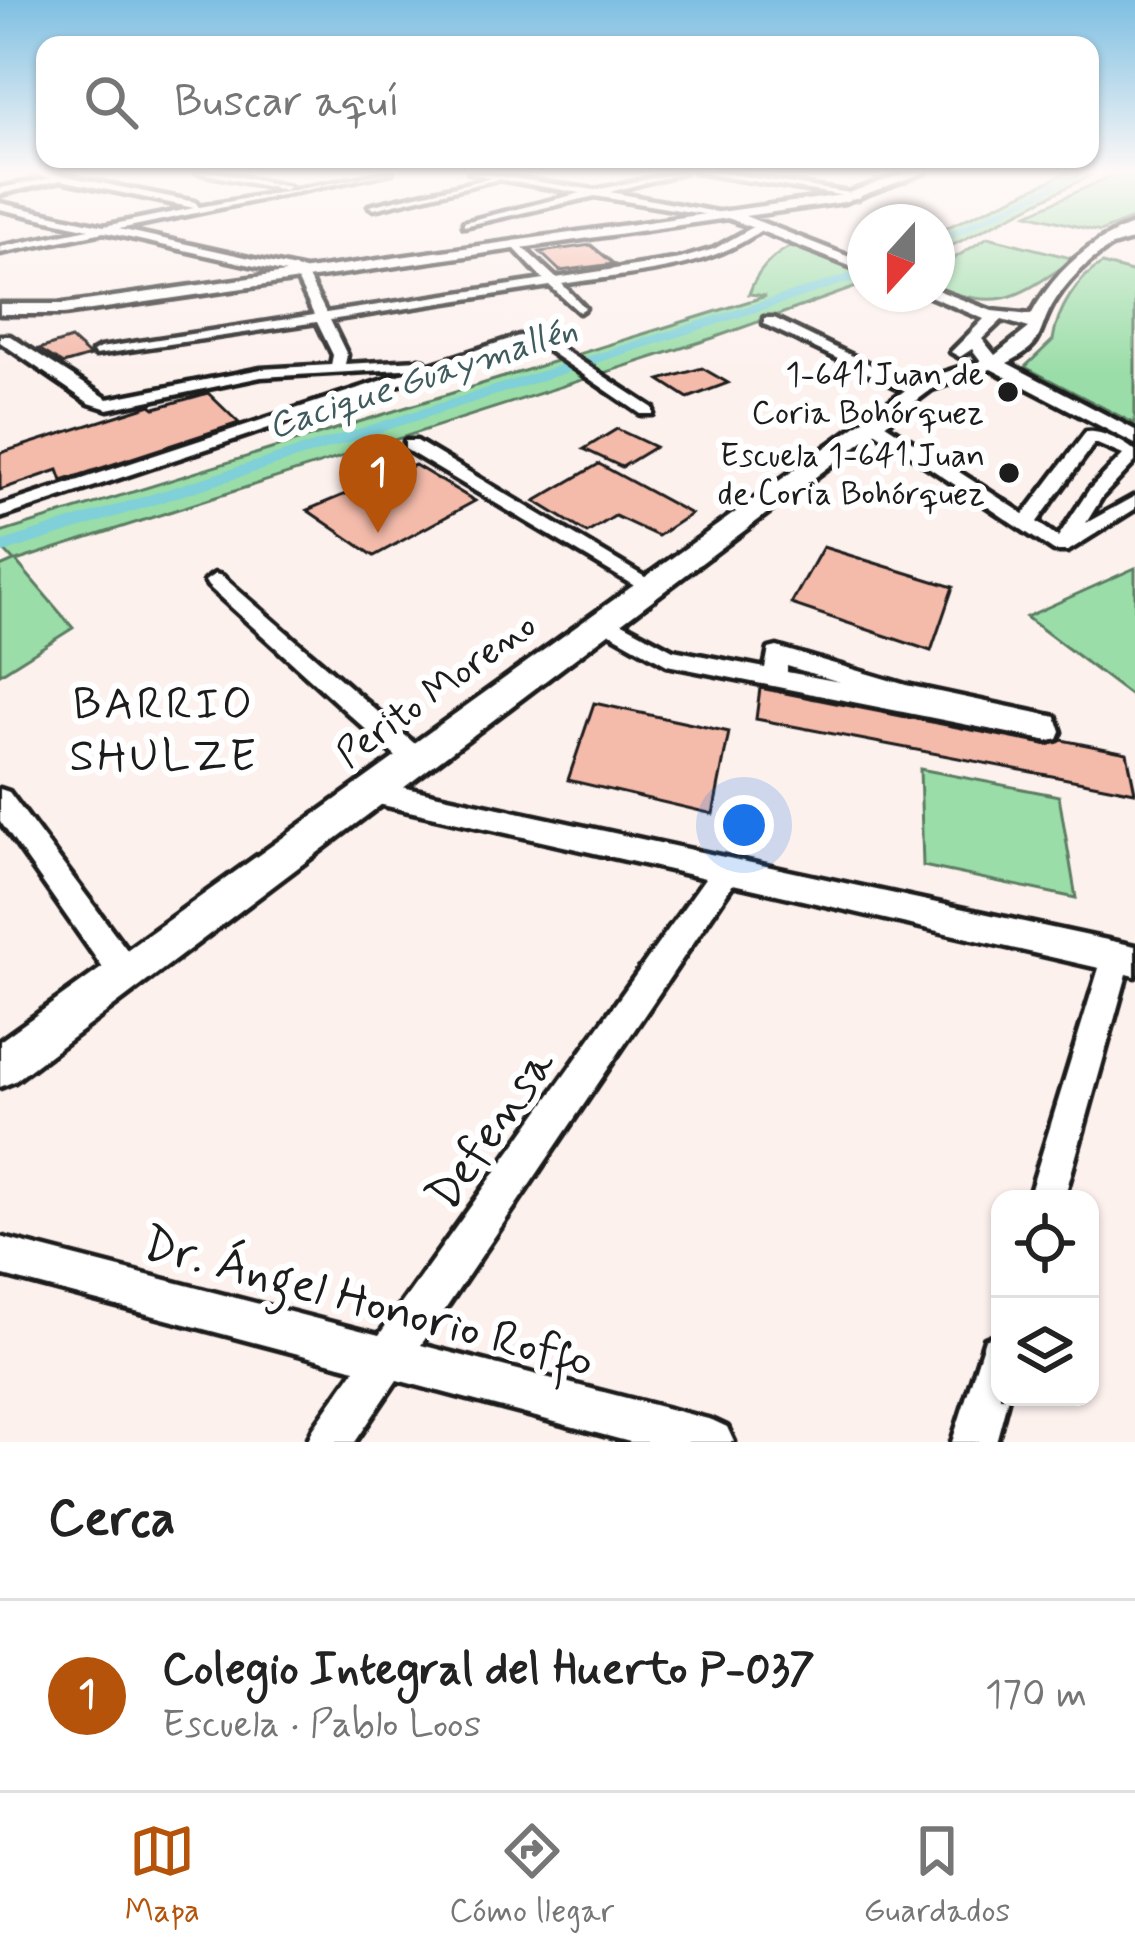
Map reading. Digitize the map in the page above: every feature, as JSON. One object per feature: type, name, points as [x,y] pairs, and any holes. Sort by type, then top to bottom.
[{"type":"main road","points":[[3,320],[566,239]]},
{"type":"main road","points":[[789,239],[847,261]]},
{"type":"main road","name":"Perito Moreno","points":[[921,388],[964,369],[998,365],[1036,328],[1070,274],[1095,248],[1117,239]]},
{"type":"main road","name":"Perito Moreno","points":[[0,1066],[921,388],[996,318],[1070,274]]},
{"type":"main road","points":[[955,302],[996,318],[1009,335],[1036,328]]},
{"type":"main road","points":[[3,320],[64,309]]},
{"type":"main road","points":[[975,341],[983,355],[1132,448]]},
{"type":"street","points":[[0,250],[54,239]]},
{"type":"street","points":[[149,239],[305,277],[339,360]]},
{"type":"street","points":[[100,352],[703,256],[736,239]]},
{"type":"street","points":[[518,246],[578,308]]},
{"type":"street","points":[[3,320],[26,354],[108,404],[339,360],[445,363]]},
{"type":"street","points":[[769,321],[921,388]]},
{"type":"street","points":[[0,512],[524,339],[544,342],[565,354],[647,411]]},
{"type":"street","points":[[0,361],[26,354]]},
{"type":"street","points":[[873,424],[1061,547]]},
{"type":"street","points":[[1026,524],[1092,435],[1132,448],[1061,547]]},
{"type":"street","points":[[411,446],[650,586]]},
{"type":"street","points":[[1061,547],[1135,501]]},
{"type":"street","points":[[215,581],[414,758]]},
{"type":"street","points":[[604,620],[667,657],[776,680],[1049,731],[1047,724],[906,694],[777,655],[776,680]]},
{"type":"street","points":[[369,791],[1126,959],[1049,1190]]},
{"type":"street","points":[[0,800],[125,973]]},
{"type":"street","name":"Defensa","points":[[329,1442],[728,870]]},
{"type":"street","name":"Dr. Ángel Honorio Roffo","points":[[0,1256],[712,1442]]},
{"type":"street","points":[[974,1442],[991,1384]]},
{"type":"green space","points":[[984,239],[1075,259],[1010,296],[955,293],[955,258]]},
{"type":"green space","points":[[791,246],[847,267],[847,290],[713,338],[16,561],[73,628],[0,674],[0,567],[14,561],[0,546],[0,533],[766,296],[749,294],[777,255]]},
{"type":"green space","points":[[1102,264],[1135,273],[1135,424],[1025,367],[1053,340],[1059,317],[1077,286]]},
{"type":"green space","points":[[1135,568],[1135,699],[1026,617]]},
{"type":"green space","points":[[920,769],[1059,796],[1076,898],[923,866]]},
{"type":"building","points":[[591,245],[614,264],[560,271],[540,252]]},
{"type":"building","points":[[71,339],[90,356],[63,364],[39,349]]},
{"type":"building","points":[[702,368],[728,383],[688,398],[660,380]]},
{"type":"building","points":[[208,393],[239,423],[62,481],[58,470],[0,490],[0,453],[151,405],[155,408]]},
{"type":"building","points":[[617,429],[655,447],[622,467],[584,449]]},
{"type":"building","points":[[599,464],[691,514],[658,536],[615,516],[587,533],[535,501]]},
{"type":"building","points":[[415,465],[475,501],[374,556],[307,510]]},
{"type":"building","points":[[823,547],[953,587],[931,651],[791,604]]},
{"type":"building","points":[[760,688],[1048,745],[1062,740],[1127,753],[1135,792],[756,719]]},
{"type":"building","points":[[594,703],[729,732],[713,814],[568,780]]},
{"type":"waterway","name":"Cacique Guaymallén","points":[[0,548],[847,279]]},
{"type":"place","name":"1-641 Juan de Coria Bohórquez","points":[[1008,392]]},
{"type":"place","name":"Escuela 1-641 Juan de Coria Bohórquez","points":[[1009,473]]},
{"type":"place","name":"Colegio Integral del Huerto P-037","points":[[378,533]]},
{"type":"district","name":"BARRIO SHULZE","points":[[164,728]]}]
